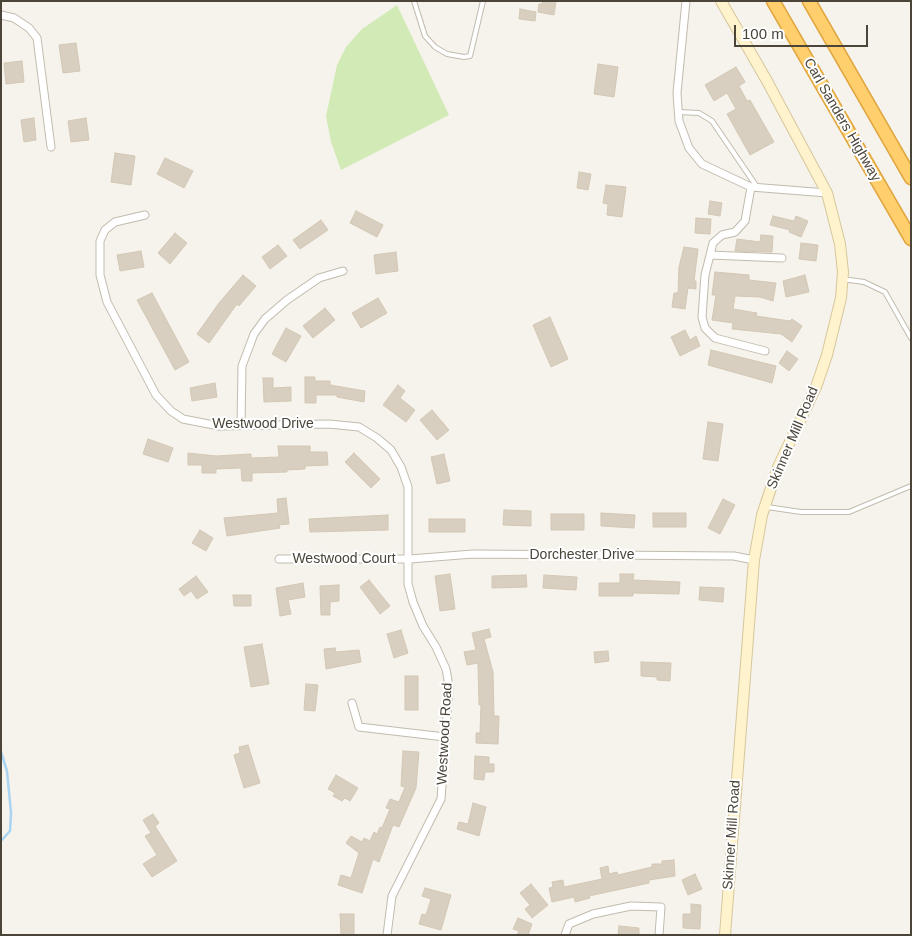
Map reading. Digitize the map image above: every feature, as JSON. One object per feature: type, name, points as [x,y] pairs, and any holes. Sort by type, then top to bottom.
[{"type":"highway","name":"Carl Sanders Highway","points":[[773,1],[911,239]]},
{"type":"highway","points":[[809,1],[911,178]]},
{"type":"street","points":[[686,1],[677,93],[679,121],[689,148],[702,164],[754,188],[826,193]]},
{"type":"street","name":"Skinner Mill Road","points":[[721,1],[767,81],[826,193],[840,244],[842,279],[841,298],[827,355],[816,387],[778,467],[765,506],[754,560],[724,935]]},
{"type":"street","points":[[1,15],[14,18],[29,28],[37,38],[51,147]]},
{"type":"street","points":[[754,188],[744,221],[735,232],[722,235],[713,243],[705,275],[702,317],[706,328],[715,338],[765,351]]},
{"type":"street","name":"Westwood Drive","points":[[145,215],[115,222],[106,230],[100,242],[100,274],[107,302],[156,395],[171,411],[183,419],[202,424],[219,426],[241,424],[329,424],[359,427],[377,438],[391,450],[401,467],[408,486],[410,559]]},
{"type":"street","points":[[710,255],[782,258]]},
{"type":"street","points":[[241,424],[242,366],[254,334],[265,320],[288,300],[319,278],[343,271]]},
{"type":"street","name":"Dorchester Drive","points":[[410,559],[483,554],[734,556],[754,560]]},
{"type":"street","name":"Westwood Court","points":[[279,560],[410,559]]},
{"type":"street","name":"Westwood Road","points":[[387,935],[392,896],[441,799],[449,686],[446,669],[413,602],[408,584],[410,559]]},
{"type":"street","points":[[352,703],[359,727],[445,736]]},
{"type":"street","points":[[565,935],[569,924],[592,914],[631,906],[662,907],[659,935]]},
{"type":"lane","points":[[414,1],[425,36],[435,48],[448,54],[464,57],[470,56],[483,1]]},
{"type":"lane","points":[[679,112],[699,113],[712,121],[754,188]]},
{"type":"lane","points":[[842,279],[864,282],[885,292],[911,338]]},
{"type":"lane","points":[[765,506],[801,512],[849,512],[911,486]]},
{"type":"green space","points":[[397,5],[449,115],[341,170],[331,142],[326,116],[337,65],[346,47],[362,29]]},
{"type":"building","points":[[543,1],[556,1],[554,15],[538,12],[539,4],[542,4]]},
{"type":"building","points":[[520,9],[536,12],[535,21],[519,19]]},
{"type":"building","points":[[76,43],[80,71],[63,73],[59,45]]},
{"type":"building","points":[[22,61],[24,82],[6,84],[4,63]]},
{"type":"building","points":[[598,64],[618,67],[614,97],[594,94]]},
{"type":"building","points":[[736,67],[745,82],[739,86],[747,101],[750,100],[774,142],[750,155],[727,114],[736,109],[727,93],[714,101],[705,85]]},
{"type":"building","points":[[34,118],[36,140],[24,142],[21,120]]},
{"type":"building","points":[[86,118],[89,140],[71,142],[68,121]]},
{"type":"building","points":[[115,153],[135,156],[131,185],[111,182]]},
{"type":"building","points":[[165,158],[193,171],[184,188],[157,174]]},
{"type":"building","points":[[579,172],[591,174],[588,190],[577,188]]},
{"type":"building","points":[[606,185],[626,187],[622,217],[607,215],[608,204],[603,203]]},
{"type":"building","points":[[710,201],[722,203],[720,216],[708,214]]},
{"type":"building","points":[[356,211],[383,225],[377,237],[350,223]]},
{"type":"building","points":[[773,216],[794,221],[796,216],[808,221],[801,237],[789,232],[790,230],[770,225]]},
{"type":"building","points":[[696,218],[711,219],[710,234],[695,233]]},
{"type":"building","points":[[321,220],[328,230],[300,249],[293,240]]},
{"type":"building","points":[[175,233],[187,243],[170,264],[158,253]]},
{"type":"building","points":[[761,235],[773,236],[772,252],[735,251],[737,239],[760,242]]},
{"type":"building","points":[[801,243],[818,245],[816,261],[799,259]]},
{"type":"building","points":[[278,245],[287,256],[270,269],[262,257]]},
{"type":"building","points":[[684,247],[698,249],[694,281],[696,281],[696,289],[688,288],[685,309],[672,307],[674,293],[678,293],[679,267]]},
{"type":"building","points":[[141,251],[144,267],[120,271],[117,255]]},
{"type":"building","points":[[396,252],[398,271],[376,274],[374,255]]},
{"type":"building","points":[[715,272],[749,275],[749,280],[776,283],[773,301],[760,297],[735,296],[733,309],[757,313],[756,316],[790,321],[792,319],[802,326],[792,342],[781,334],[732,329],[733,323],[712,320],[716,295],[712,295]]},
{"type":"building","points":[[243,275],[256,286],[239,306],[237,304],[209,343],[197,334],[219,303]]},
{"type":"building","points":[[805,275],[809,292],[786,297],[783,281]]},
{"type":"building","points":[[152,293],[189,362],[175,370],[137,300]]},
{"type":"building","points":[[378,298],[387,313],[361,328],[352,313]]},
{"type":"building","points":[[325,308],[335,320],[313,338],[303,326]]},
{"type":"building","points":[[550,317],[568,359],[551,367],[533,325]]},
{"type":"building","points":[[286,328],[301,336],[286,362],[272,354]]},
{"type":"building","points":[[685,330],[690,340],[696,336],[700,346],[680,356],[671,337]]},
{"type":"building","points":[[711,350],[776,366],[772,383],[708,365]]},
{"type":"building","points":[[787,351],[798,359],[789,371],[779,363]]},
{"type":"building","points":[[305,377],[315,377],[315,381],[330,381],[330,385],[365,391],[364,402],[337,397],[337,395],[316,395],[316,403],[305,403]]},
{"type":"building","points":[[263,378],[273,378],[273,388],[291,387],[291,401],[264,402]]},
{"type":"building","points":[[215,383],[217,397],[192,401],[190,388]]},
{"type":"building","points":[[398,385],[405,391],[400,398],[415,410],[406,422],[383,405]]},
{"type":"building","points":[[432,410],[449,430],[437,440],[420,420]]},
{"type":"building","points":[[708,422],[723,424],[718,461],[703,459]]},
{"type":"building","points":[[148,439],[173,448],[168,462],[143,454]]},
{"type":"building","points":[[278,446],[310,446],[310,452],[327,452],[328,465],[305,466],[305,469],[287,470],[287,472],[252,473],[252,481],[242,481],[241,468],[216,469],[216,473],[202,473],[202,465],[188,465],[188,453],[216,456],[251,454],[251,458],[279,457]]},
{"type":"building","points":[[354,453],[380,479],[371,488],[345,462]]},
{"type":"building","points":[[444,454],[450,481],[437,484],[431,457]]},
{"type":"building","points":[[286,498],[289,524],[279,525],[280,528],[227,536],[224,518],[278,513],[277,499]]},
{"type":"building","points":[[723,499],[735,505],[720,534],[708,528]]},
{"type":"building","points":[[504,510],[531,511],[531,526],[503,525]]},
{"type":"building","points":[[601,513],[635,515],[634,528],[601,526]]},
{"type":"building","points":[[653,513],[686,513],[686,527],[653,527]]},
{"type":"building","points":[[551,514],[584,514],[584,530],[551,530]]},
{"type":"building","points":[[388,515],[388,530],[310,532],[309,519]]},
{"type":"building","points":[[429,519],[465,519],[465,532],[429,532]]},
{"type":"building","points":[[200,530],[213,538],[206,551],[192,543]]},
{"type":"building","points":[[450,574],[455,609],[440,611],[435,576]]},
{"type":"building","points":[[620,574],[634,574],[633,580],[680,582],[679,594],[633,593],[633,596],[599,596],[599,583],[620,583]]},
{"type":"building","points":[[526,575],[527,587],[492,588],[492,576]]},
{"type":"building","points":[[544,575],[577,577],[576,590],[543,588]]},
{"type":"building","points":[[196,576],[208,592],[197,599],[191,591],[184,596],[179,589]]},
{"type":"building","points":[[369,580],[390,606],[380,614],[360,587]]},
{"type":"building","points":[[303,583],[305,597],[288,600],[291,614],[280,616],[276,588]]},
{"type":"building","points":[[339,585],[339,601],[330,602],[330,615],[321,615],[320,586]]},
{"type":"building","points":[[700,587],[724,588],[723,602],[699,600]]},
{"type":"building","points":[[233,595],[251,595],[251,606],[234,606]]},
{"type":"building","points":[[489,629],[491,637],[484,639],[493,672],[494,716],[499,716],[498,744],[476,743],[476,733],[480,733],[481,705],[479,705],[478,663],[467,665],[464,652],[476,650],[472,633]]},
{"type":"building","points":[[401,630],[408,653],[394,658],[387,634]]},
{"type":"building","points":[[262,644],[269,684],[251,687],[244,647]]},
{"type":"building","points":[[335,648],[336,652],[359,650],[361,662],[326,669],[324,649]]},
{"type":"building","points":[[608,651],[609,661],[595,663],[594,652]]},
{"type":"building","points":[[641,662],[671,663],[670,681],[657,680],[657,677],[641,676]]},
{"type":"building","points":[[405,676],[418,676],[418,710],[405,710]]},
{"type":"building","points":[[306,684],[318,685],[315,711],[304,710]]},
{"type":"building","points":[[248,745],[260,783],[244,788],[234,755],[240,753],[239,747]]},
{"type":"building","points":[[403,751],[419,752],[416,788],[399,827],[393,825],[379,862],[373,859],[362,893],[338,885],[341,875],[351,878],[359,853],[346,843],[351,836],[362,842],[364,838],[370,841],[374,832],[377,834],[380,827],[382,828],[390,809],[386,808],[390,799],[399,802],[405,787],[401,786]]},
{"type":"building","points":[[475,756],[489,757],[489,764],[494,764],[494,772],[485,772],[484,780],[474,779]]},
{"type":"building","points":[[336,775],[358,788],[350,801],[345,798],[342,801],[333,796],[335,793],[328,789]]},
{"type":"building","points":[[473,803],[486,807],[479,836],[457,829],[459,822],[468,824]]},
{"type":"building","points":[[153,814],[159,823],[155,826],[177,861],[152,877],[143,864],[157,855],[145,836],[151,833],[143,820]]},
{"type":"building","points":[[674,860],[675,876],[649,880],[649,883],[589,896],[590,898],[575,902],[574,897],[552,902],[549,888],[553,887],[552,882],[563,880],[564,887],[602,879],[600,868],[608,866],[609,874],[617,872],[618,875],[652,867],[652,864],[662,864],[662,861]]},
{"type":"building","points":[[695,874],[702,889],[688,895],[682,880]]},
{"type":"building","points":[[531,884],[548,905],[532,918],[525,909],[530,905],[520,893]]},
{"type":"building","points":[[425,888],[451,895],[441,930],[419,924],[422,914],[426,915],[431,899],[422,896]]},
{"type":"building","points":[[691,904],[701,905],[700,929],[683,928],[683,914],[691,914]]},
{"type":"building","points":[[340,914],[354,914],[354,935],[341,935]]},
{"type":"building","points":[[518,918],[532,924],[528,935],[517,935],[519,931],[513,929]]},
{"type":"building","points":[[619,926],[639,928],[639,935],[618,935]]},
{"type":"waterway","points":[[1,752],[7,771],[11,813],[10,831],[1,841]]}]
